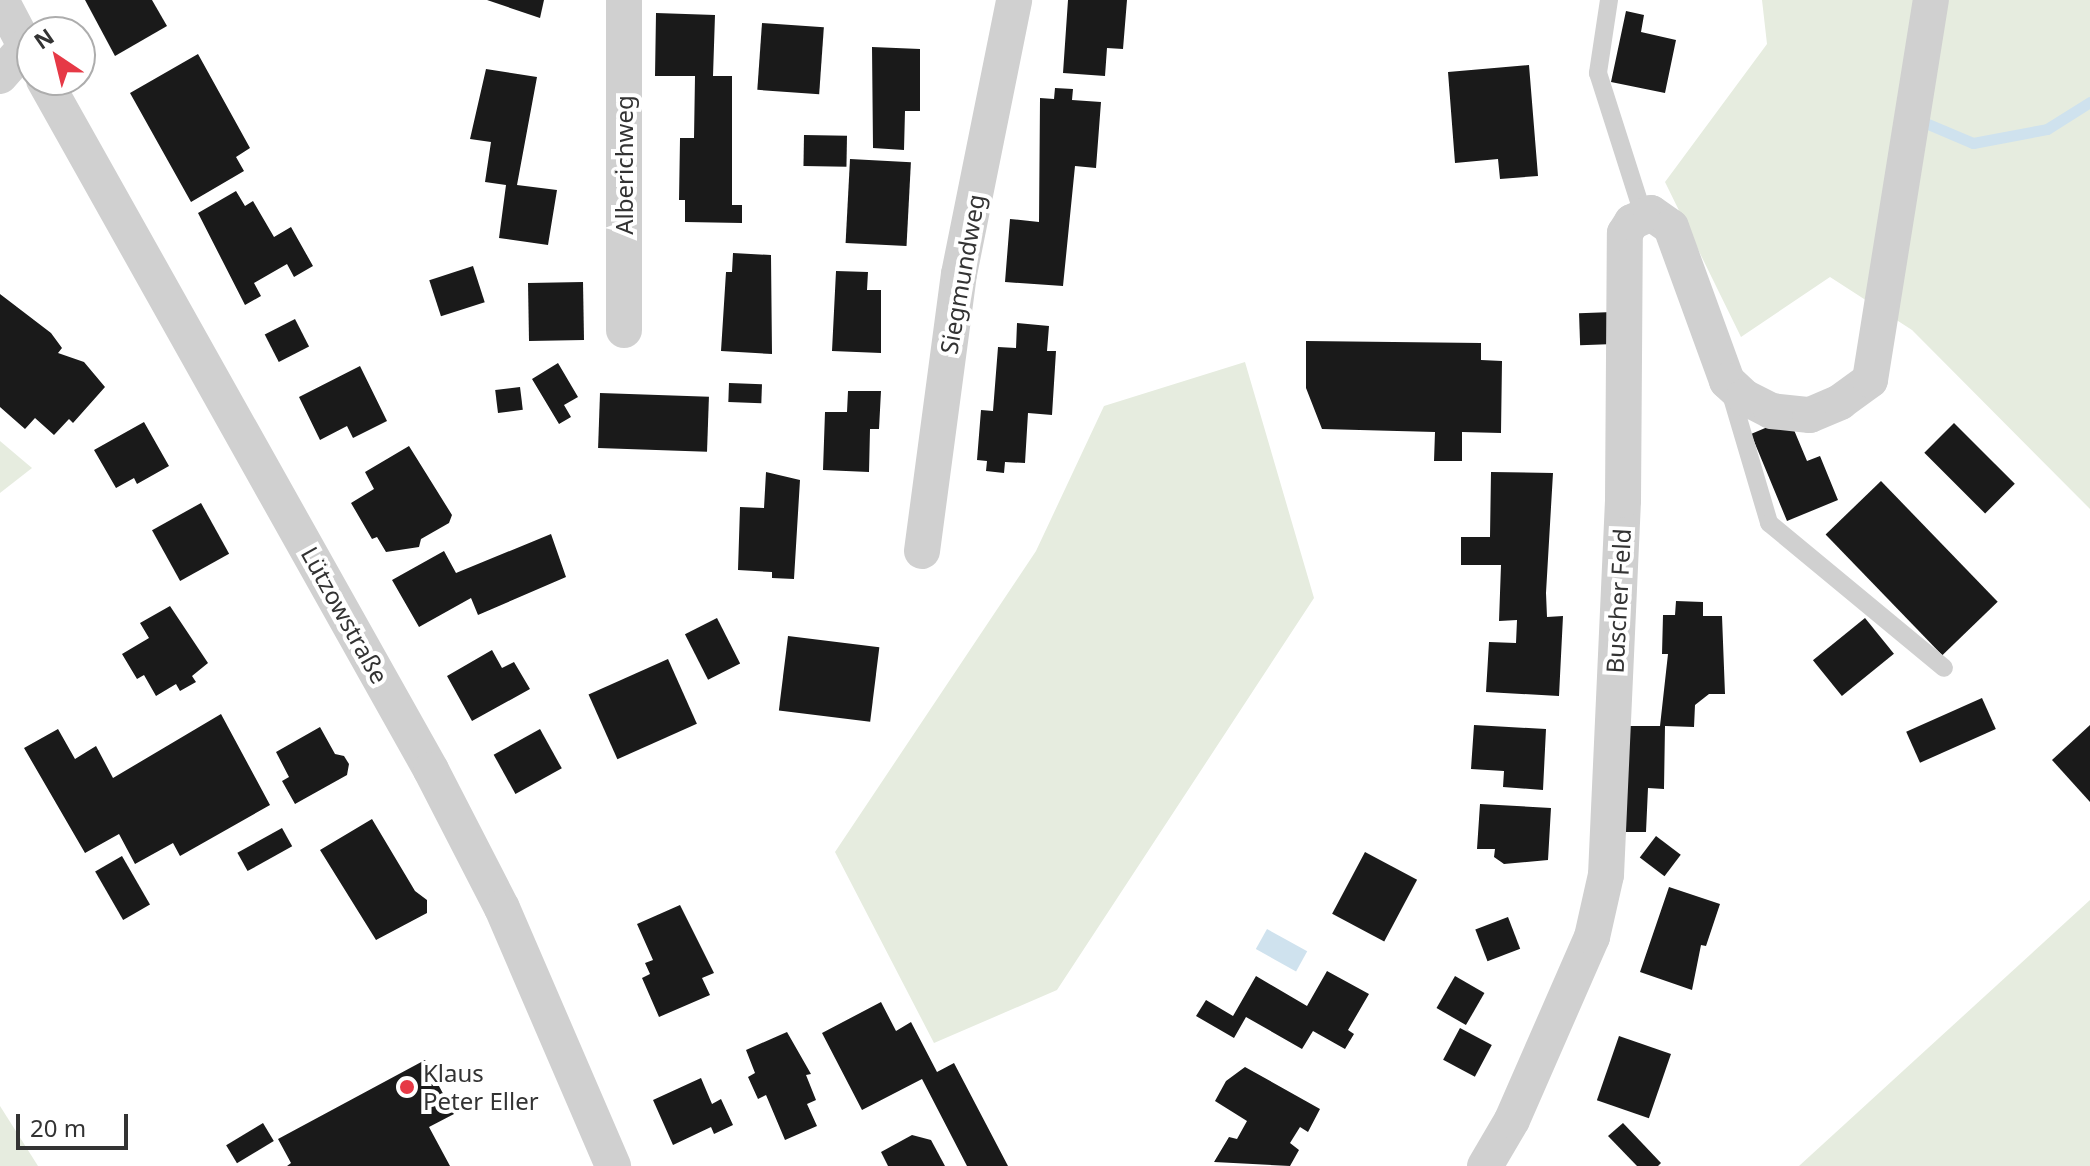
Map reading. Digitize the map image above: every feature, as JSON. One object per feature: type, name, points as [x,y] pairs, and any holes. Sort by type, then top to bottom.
[{"type":"street","points":[[1,0],[16,29]]},
{"type":"street","name":"Alberichweg","points":[[624,0],[624,330]]},
{"type":"street","name":"Siegmundweg","points":[[922,551],[959,274],[1014,0]]},
{"type":"street","points":[[1643,214],[1651,213],[1671,227],[1727,381],[1771,411],[1810,415],[1840,402],[1870,380],[1931,0]]},
{"type":"street","points":[[0,76],[16,63]]},
{"type":"street","name":"Lützowstraße","points":[[53,96],[431,770],[502,908],[613,1166]]},
{"type":"street","name":"Buscher Feld","points":[[1485,1166],[1512,1120],[1592,937],[1606,875],[1623,500],[1624,249],[1625,233],[1643,214]]},
{"type":"lane","points":[[1609,0],[1598,73],[1643,214]]},
{"type":"lane","points":[[1727,381],[1769,523],[1944,668]]},
{"type":"shaded area","points":[[1762,0],[2090,0],[2090,509],[1912,330],[1830,277],[1741,337],[1665,182],[1767,44]]},
{"type":"shaded area","points":[[1245,362],[1314,598],[1057,990],[934,1043],[835,852],[1036,551],[1104,406]]},
{"type":"shaded area","points":[[0,441],[32,468],[0,493]]},
{"type":"shaded area","points":[[2090,900],[2090,1166],[1799,1166]]},
{"type":"shaded area","points":[[0,1106],[38,1166],[0,1166]]},
{"type":"water","points":[[1267,929],[1307,951],[1296,971],[1256,949]]},
{"type":"building","points":[[85,0],[152,0],[167,26],[115,56]]},
{"type":"building","points":[[487,0],[544,0],[540,18]]},
{"type":"building","points":[[1068,0],[1127,0],[1123,49],[1107,48],[1105,76],[1063,73]]},
{"type":"building","points":[[1626,11],[1644,15],[1641,32],[1676,40],[1665,93],[1611,82]]},
{"type":"building","points":[[656,13],[715,15],[713,76],[732,76],[732,205],[742,205],[742,223],[685,222],[685,200],[679,200],[680,138],[694,138],[695,76],[655,76]]},
{"type":"building","points":[[762,23],[824,27],[819,94],[757,90]]},
{"type":"building","points":[[872,47],[920,49],[920,111],[905,111],[904,150],[873,148]]},
{"type":"building","points":[[198,54],[250,148],[236,157],[244,171],[191,202],[130,93]]},
{"type":"building","points":[[1529,65],[1538,176],[1500,179],[1498,159],[1455,163],[1448,72]]},
{"type":"building","points":[[486,69],[537,77],[517,185],[557,190],[548,245],[499,238],[506,185],[485,182],[491,142],[470,139]]},
{"type":"building","points":[[1055,88],[1073,89],[1072,100],[1101,102],[1096,168],[1075,166],[1063,286],[1005,282],[1010,219],[1039,222],[1040,98],[1054,99]]},
{"type":"building","points":[[804,135],[847,136],[846,167],[803,166]]},
{"type":"building","points":[[850,159],[911,162],[907,246],[846,243]]},
{"type":"building","points":[[236,191],[245,206],[253,201],[274,237],[291,227],[313,266],[294,277],[287,264],[254,283],[261,296],[245,305],[198,213]]},
{"type":"building","points":[[733,253],[771,255],[772,354],[721,351],[726,272],[732,272]]},
{"type":"building","points":[[473,266],[485,302],[441,316],[429,280]]},
{"type":"building","points":[[836,271],[868,272],[867,290],[881,290],[881,353],[832,351]]},
{"type":"building","points":[[583,282],[584,340],[529,341],[528,283]]},
{"type":"building","points":[[0,294],[51,333],[62,348],[58,353],[84,362],[105,387],[73,423],[69,419],[54,435],[35,418],[25,429],[0,407]]},
{"type":"building","points":[[1613,312],[1614,344],[1580,345],[1579,313]]},
{"type":"building","points":[[295,319],[309,347],[279,362],[265,334]]},
{"type":"building","points":[[1017,323],[1049,326],[1047,351],[1056,351],[1052,415],[1028,413],[1025,463],[1005,462],[1004,473],[986,471],[987,461],[977,460],[981,410],[993,411],[998,347],[1016,348]]},
{"type":"building","points":[[1306,341],[1481,343],[1481,360],[1502,361],[1501,433],[1462,432],[1462,461],[1434,461],[1435,432],[1322,429],[1306,388]]},
{"type":"building","points":[[558,363],[578,397],[564,405],[571,417],[559,424],[532,379]]},
{"type":"building","points":[[360,366],[387,421],[353,438],[347,426],[320,440],[299,397]]},
{"type":"building","points":[[729,383],[762,384],[761,403],[728,402]]},
{"type":"building","points":[[520,387],[523,410],[498,413],[495,390]]},
{"type":"building","points":[[848,391],[881,391],[879,429],[870,429],[869,472],[823,470],[825,412],[847,412]]},
{"type":"building","points":[[600,393],[709,397],[707,452],[598,448]]},
{"type":"building","points":[[1789,418],[1807,461],[1820,456],[1838,500],[1787,521],[1751,434]]},
{"type":"building","points":[[144,422],[169,466],[137,484],[134,478],[116,488],[94,450]]},
{"type":"building","points":[[1954,423],[2015,484],[1985,514],[1924,453]]},
{"type":"building","points":[[409,446],[452,515],[449,523],[421,539],[419,547],[386,552],[377,537],[372,539],[351,503],[374,489],[365,472]]},
{"type":"building","points":[[766,472],[800,480],[794,579],[772,578],[772,572],[738,570],[740,507],[764,508]]},
{"type":"building","points":[[1491,472],[1553,473],[1546,593],[1547,617],[1563,616],[1559,696],[1486,692],[1489,642],[1516,643],[1517,620],[1499,621],[1501,565],[1461,565],[1461,537],[1490,537]]},
{"type":"building","points":[[1881,481],[1998,602],[1942,655],[1826,534]]},
{"type":"building","points":[[201,503],[229,554],[180,581],[152,530]]},
{"type":"building","points":[[551,534],[566,577],[478,615],[471,598],[419,627],[392,580],[444,551],[456,573]]},
{"type":"building","points":[[1676,601],[1703,602],[1703,616],[1722,616],[1725,694],[1709,694],[1695,705],[1694,727],[1665,726],[1664,789],[1648,788],[1646,832],[1623,832],[1624,726],[1660,726],[1668,654],[1662,654],[1663,615],[1675,615]]},
{"type":"building","points":[[170,606],[208,663],[192,676],[196,682],[180,691],[176,684],[156,696],[144,675],[137,679],[122,654],[149,638],[140,623]]},
{"type":"building","points":[[717,618],[740,663],[708,680],[685,634]]},
{"type":"building","points":[[1865,618],[1894,654],[1842,696],[1813,660]]},
{"type":"building","points":[[788,636],[879,647],[870,722],[779,710]]},
{"type":"building","points":[[492,650],[502,668],[514,662],[530,689],[472,721],[447,676]]},
{"type":"building","points":[[668,659],[697,724],[617,759],[589,694]]},
{"type":"building","points":[[1982,698],[1996,729],[1920,763],[1906,732]]},
{"type":"building","points":[[221,714],[270,805],[180,856],[173,843],[135,864],[119,834],[85,853],[24,748],[58,729],[75,759],[96,746],[113,778]]},
{"type":"building","points":[[1474,725],[1546,729],[1543,790],[1503,787],[1504,771],[1471,769]]},
{"type":"building","points":[[2090,725],[2090,802],[2052,760]]},
{"type":"building","points":[[320,727],[335,754],[344,756],[349,764],[347,775],[295,804],[282,781],[289,777],[276,752]]},
{"type":"building","points":[[540,729],[562,768],[515,794],[494,755]]},
{"type":"building","points":[[1480,804],[1551,808],[1548,860],[1504,864],[1494,857],[1495,849],[1477,849]]},
{"type":"building","points":[[372,819],[415,891],[427,900],[427,913],[376,940],[320,850]]},
{"type":"building","points":[[282,828],[292,846],[248,871],[237,853]]},
{"type":"building","points":[[1656,836],[1681,855],[1665,876],[1640,858]]},
{"type":"building","points":[[1365,852],[1417,880],[1384,942],[1332,914]]},
{"type":"building","points":[[122,856],[150,904],[123,920],[95,872]]},
{"type":"building","points":[[1669,887],[1720,904],[1706,946],[1701,945],[1692,990],[1640,972]]},
{"type":"building","points":[[680,905],[714,973],[702,978],[710,995],[659,1017],[642,978],[650,974],[645,963],[653,960],[637,924]]},
{"type":"building","points":[[1508,917],[1520,949],[1488,961],[1475,930]]},
{"type":"building","points":[[1327,971],[1369,994],[1348,1030],[1354,1034],[1345,1049],[1313,1031],[1302,1049],[1246,1017],[1234,1038],[1196,1016],[1206,1000],[1233,1016],[1256,976],[1307,1006]]},
{"type":"building","points":[[1455,976],[1484,993],[1466,1025],[1436,1008]]},
{"type":"building","points":[[881,1002],[896,1031],[911,1022],[937,1072],[954,1063],[1008,1166],[967,1166],[922,1079],[862,1110],[822,1033]]},
{"type":"building","points":[[1460,1028],[1492,1045],[1475,1077],[1443,1060]]},
{"type":"building","points":[[787,1032],[811,1074],[806,1075],[816,1100],[807,1104],[817,1126],[785,1140],[766,1095],[758,1099],[748,1077],[755,1073],[746,1050]]},
{"type":"building","points":[[1619,1036],[1671,1054],[1649,1118],[1597,1100]]},
{"type":"building","name":"Klaus Peter Eller","points":[[425,1060],[454,1114],[429,1127],[450,1166],[287,1166],[291,1163],[278,1139]]},
{"type":"building","points":[[1245,1067],[1320,1109],[1308,1132],[1300,1127],[1290,1143],[1299,1150],[1290,1166],[1214,1162],[1229,1137],[1237,1139],[1247,1121],[1215,1101],[1226,1081]]},
{"type":"building","points":[[701,1078],[712,1104],[721,1099],[733,1125],[714,1134],[711,1127],[673,1145],[653,1100]]},
{"type":"building","points":[[263,1123],[274,1141],[237,1163],[226,1145]]},
{"type":"building","points":[[1623,1123],[1661,1163],[1658,1166],[1637,1166],[1608,1136]]},
{"type":"building","points":[[912,1135],[931,1140],[945,1166],[888,1166],[881,1152]]},
{"type":"waterway","points":[[1928,124],[1973,143],[2047,129],[2090,102]]},
{"type":"place","name":"Klaus Peter Eller","points":[[407,1087]]}]
